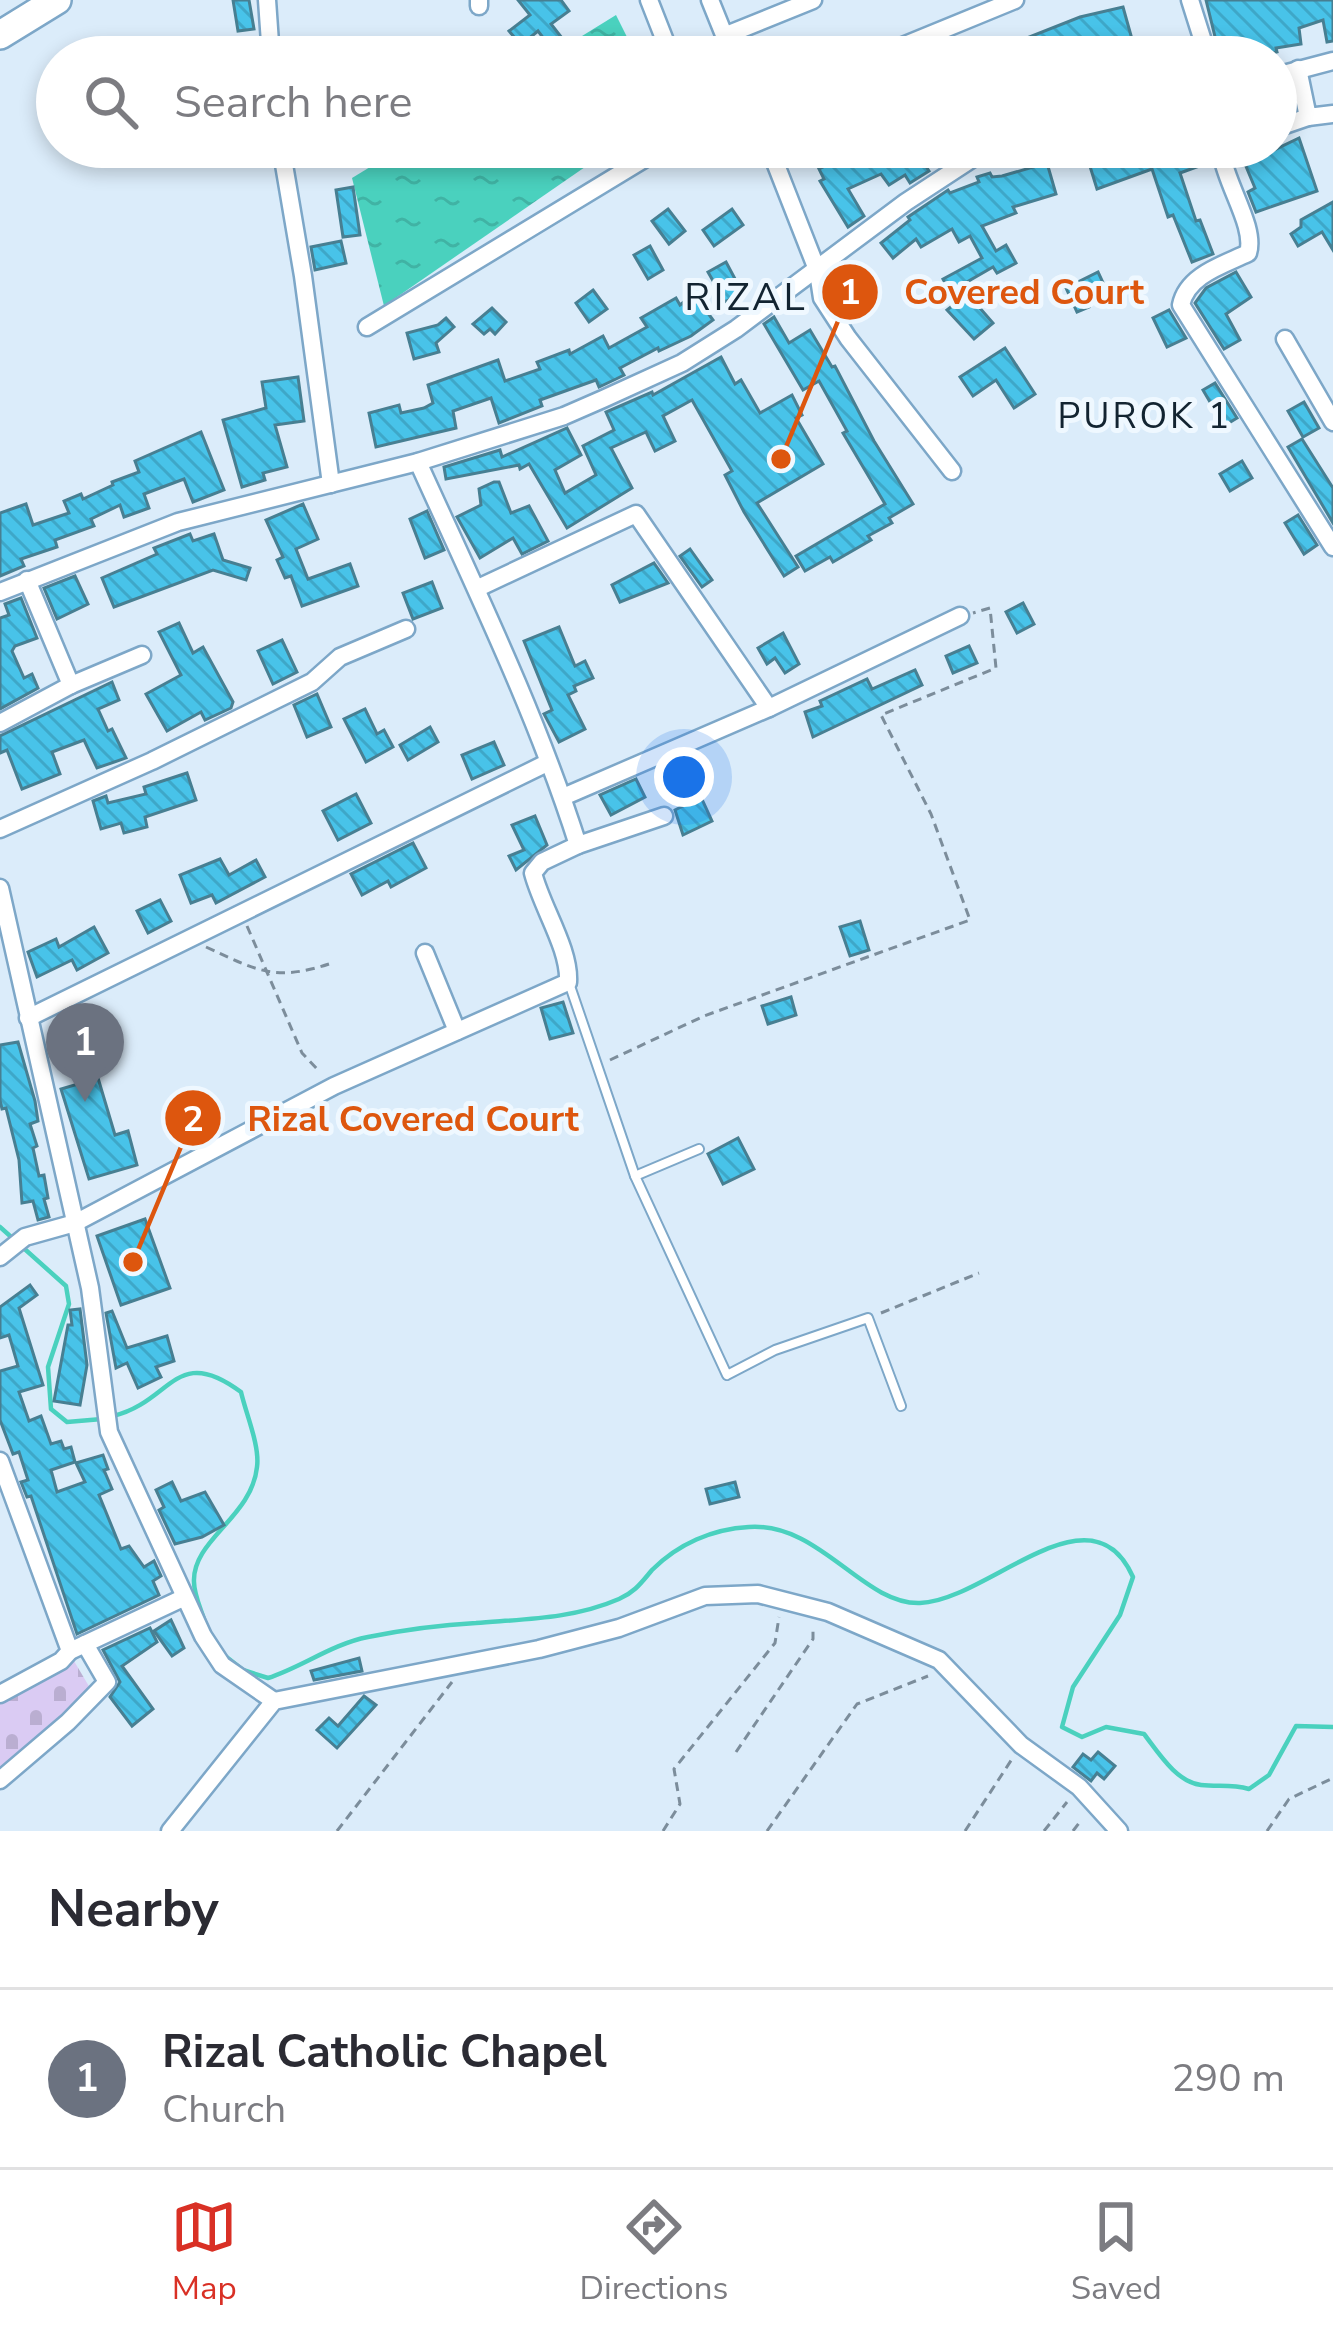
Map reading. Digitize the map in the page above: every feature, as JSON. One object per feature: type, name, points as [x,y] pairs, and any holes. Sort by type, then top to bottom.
[{"type":"main road","points":[[0,35],[58,0]]},
{"type":"street","points":[[267,0],[270,36]]},
{"type":"street","points":[[649,0],[663,36]]},
{"type":"street","points":[[710,0],[724,36],[813,0]]},
{"type":"street","points":[[927,36],[1015,0]]},
{"type":"street","points":[[1190,0],[1201,36]]},
{"type":"street","points":[[1308,117],[1298,69],[1333,61]]},
{"type":"street","points":[[1297,121],[1333,114]]},
{"type":"street","points":[[284,168],[331,484]]},
{"type":"street","points":[[367,327],[629,168]]},
{"type":"street","points":[[777,168],[818,272],[823,298],[848,338],[952,471]]},
{"type":"street","points":[[0,592],[178,522],[418,462],[564,416],[682,363],[818,272],[906,202],[958,168]]},
{"type":"street","points":[[1224,168],[1250,229],[1251,246],[1248,253],[1203,274],[1184,294],[1181,305],[1333,547]]},
{"type":"street","points":[[1285,340],[1333,422]]},
{"type":"street","points":[[418,462],[478,588],[578,845]]},
{"type":"street","points":[[1315,516],[1333,505]]},
{"type":"street","points":[[478,588],[636,514],[769,708]]},
{"type":"street","points":[[27,580],[71,685]]},
{"type":"street","points":[[563,797],[769,708],[960,616]]},
{"type":"street","points":[[0,829],[152,761],[312,682],[340,657],[406,629]]},
{"type":"street","points":[[0,723],[71,685],[142,655]]},
{"type":"street","points":[[28,1018],[547,764]]},
{"type":"street","points":[[2,1256],[25,1237],[75,1223],[334,1086],[568,982],[569,966],[544,912],[533,873],[542,862],[578,845],[664,815]]},
{"type":"street","points":[[0,888],[97,1327],[109,1432],[183,1598],[222,1664],[274,1701]]},
{"type":"street","points":[[425,953],[457,1030]]},
{"type":"street","points":[[0,1461],[78,1647],[107,1682],[0,1780]]},
{"type":"street","points":[[170,1831],[274,1701],[464,1666],[619,1628],[705,1596],[737,1593],[812,1607],[939,1660],[1021,1745],[1079,1787],[1119,1831]]},
{"type":"street","points":[[0,1694],[78,1647],[183,1598]]},
{"type":"lane","points":[[568,982],[635,1175],[727,1376],[775,1350],[868,1318],[902,1406]]},
{"type":"lane","points":[[635,1175],[699,1149]]},
{"type":"path","points":[[597,1065],[704,1016],[970,920],[932,814],[881,715],[995,668],[990,608],[960,616]]},
{"type":"path","points":[[242,911],[302,1053],[334,1086]]},
{"type":"path","points":[[188,938],[266,974],[298,974],[329,964]]},
{"type":"path","points":[[868,1318],[980,1274]]},
{"type":"path","points":[[663,1831],[680,1804],[674,1769],[775,1642],[780,1628],[776,1598]]},
{"type":"path","points":[[736,1752],[813,1639],[812,1607]]},
{"type":"path","points":[[337,1831],[464,1666]]},
{"type":"path","points":[[767,1831],[857,1704],[947,1668]]},
{"type":"path","points":[[965,1831],[1021,1745]]},
{"type":"path","points":[[1268,1831],[1289,1799],[1333,1778]]},
{"type":"path","points":[[1044,1831],[1079,1787]]},
{"type":"green space","points":[[74,1661],[90,1688],[0,1771],[0,1696]]},
{"type":"water","points":[[616,15],[626,36],[582,36]]},
{"type":"water","points":[[368,168],[584,168],[384,306],[352,178]]},
{"type":"building","points":[[233,0],[249,0],[254,29],[238,31]]},
{"type":"building","points":[[518,0],[561,0],[569,11],[551,24],[560,36],[542,36],[538,31],[532,36],[513,36],[509,31],[530,15]]},
{"type":"building","points":[[1206,0],[1333,0],[1333,41],[1327,42],[1323,20],[1299,28],[1301,44],[1297,45],[1297,36],[1215,36]]},
{"type":"building","points":[[1123,7],[1131,36],[1032,36]]},
{"type":"building","points":[[1297,139],[1317,191],[1256,212],[1248,192],[1255,188],[1247,168],[1297,168]]},
{"type":"building","points":[[1048,168],[1056,194],[1013,207],[1016,213],[982,226],[996,251],[1006,245],[1016,263],[997,273],[993,267],[967,282],[993,323],[974,339],[947,310],[956,303],[943,279],[982,258],[970,236],[959,242],[952,229],[921,247],[916,239],[893,258],[881,243],[908,217],[948,190],[979,182],[977,177],[990,173],[1002,176]]},
{"type":"building","points":[[1090,168],[1194,168],[1180,173],[1213,254],[1192,262],[1173,215],[1168,217],[1152,169],[1097,189]]},
{"type":"building","points":[[819,169],[929,171],[910,183],[905,175],[889,185],[881,174],[848,189],[864,216],[848,227],[820,181],[824,179]]},
{"type":"building","points":[[353,187],[360,235],[343,237],[336,190]]},
{"type":"building","points":[[1333,202],[1333,250],[1322,232],[1298,246],[1291,234],[1301,227],[1301,220]]},
{"type":"building","points":[[668,209],[685,231],[669,244],[652,221]]},
{"type":"building","points":[[732,209],[743,225],[714,246],[703,230]]},
{"type":"building","points":[[341,241],[346,263],[315,270],[311,247]]},
{"type":"building","points":[[650,246],[663,270],[648,279],[634,255]]},
{"type":"building","points":[[726,262],[742,292],[725,302],[708,272]]},
{"type":"building","points":[[1098,272],[1106,289],[1085,299],[1089,307],[1077,312],[1066,288]]},
{"type":"building","points":[[1236,272],[1251,297],[1226,314],[1240,340],[1224,349],[1195,303],[1206,288]]},
{"type":"building","points":[[593,290],[607,309],[589,322],[576,303]]},
{"type":"building","points":[[694,294],[713,320],[691,336],[620,368],[624,375],[616,379],[599,387],[596,380],[540,400],[542,406],[499,423],[491,398],[453,411],[456,428],[376,447],[369,413],[399,405],[401,413],[424,408],[433,403],[428,385],[498,360],[505,381],[540,369],[537,362],[569,350],[570,354],[603,336],[609,348],[647,327],[641,318],[676,298],[680,305]]},
{"type":"building","points":[[492,308],[506,322],[495,334],[490,329],[484,334],[473,324]]},
{"type":"building","points":[[1169,310],[1186,338],[1167,347],[1153,318]]},
{"type":"building","points":[[774,317],[789,343],[810,330],[913,504],[868,536],[871,540],[833,562],[830,557],[805,571],[796,556],[885,504],[819,381],[803,390],[764,324]]},
{"type":"building","points":[[446,318],[454,327],[436,343],[439,352],[414,359],[407,333],[438,325]]},
{"type":"building","points":[[1005,348],[1035,394],[1014,408],[996,380],[973,396],[960,377]]},
{"type":"building","points":[[721,357],[735,384],[741,380],[760,413],[792,395],[802,415],[796,418],[823,464],[757,503],[798,567],[784,576],[744,512],[725,475],[732,471],[692,400],[663,416],[675,441],[655,451],[646,432],[611,448],[632,488],[567,528],[529,464],[446,479],[444,467],[500,450],[502,457],[567,428],[581,455],[555,470],[565,493],[596,475],[583,446],[614,430],[606,412],[653,395]]},
{"type":"building","points":[[298,377],[304,421],[275,425],[287,467],[263,473],[265,480],[242,487],[223,420],[266,408],[262,382]]},
{"type":"building","points":[[1215,383],[1237,418],[1224,426],[1203,390]]},
{"type":"building","points":[[1304,402],[1319,428],[1303,437],[1288,411]]},
{"type":"building","points":[[201,432],[224,490],[193,502],[184,479],[144,494],[149,508],[124,517],[120,505],[91,519],[94,526],[55,540],[57,547],[21,559],[24,566],[0,576],[0,513],[26,504],[33,525],[69,513],[64,501],[81,494],[83,499],[139,472],[135,461]]},
{"type":"building","points":[[1302,439],[1333,488],[1333,523],[1288,447]]},
{"type":"building","points":[[1242,461],[1252,478],[1230,491],[1220,474]]},
{"type":"building","points":[[499,482],[511,513],[529,506],[548,541],[522,554],[513,538],[480,558],[457,517],[481,505],[479,489]]},
{"type":"building","points":[[303,504],[318,539],[296,549],[308,579],[350,564],[358,586],[302,606],[291,576],[285,578],[277,560],[283,557],[266,520]]},
{"type":"building","points":[[427,511],[444,550],[425,558],[410,519]]},
{"type":"building","points":[[1298,515],[1317,545],[1304,554],[1285,523]]},
{"type":"building","points":[[190,534],[193,541],[214,534],[223,560],[250,568],[246,580],[213,570],[114,607],[102,578]]},
{"type":"building","points":[[690,549],[712,580],[702,587],[680,556]]},
{"type":"building","points":[[654,563],[668,583],[620,602],[612,585]]},
{"type":"building","points":[[75,576],[88,604],[57,619],[44,588]]},
{"type":"building","points":[[432,582],[442,608],[413,619],[403,593]]},
{"type":"building","points":[[21,598],[37,638],[12,651],[24,678],[32,674],[38,688],[0,709],[0,618],[9,615],[5,604]]},
{"type":"building","points":[[1023,603],[1034,624],[1017,633],[1006,612]]},
{"type":"building","points":[[179,623],[193,653],[203,647],[233,702],[231,708],[205,720],[201,712],[167,731],[146,694],[181,675],[159,632]]},
{"type":"building","points":[[559,627],[575,666],[585,661],[593,678],[574,686],[576,691],[568,695],[585,729],[559,742],[544,714],[552,710],[524,641]]},
{"type":"building","points":[[783,633],[799,664],[785,673],[775,658],[767,664],[758,648]]},
{"type":"building","points":[[282,640],[297,672],[273,684],[258,651]]},
{"type":"building","points":[[969,646],[977,663],[953,673],[946,656]]},
{"type":"building","points":[[915,670],[922,685],[813,737],[805,712],[822,706],[820,701],[867,679],[872,689]]},
{"type":"building","points":[[112,682],[119,700],[98,709],[126,758],[97,768],[84,740],[52,752],[60,774],[22,789],[7,750],[0,753],[0,736]]},
{"type":"building","points":[[317,694],[331,727],[307,737],[294,705]]},
{"type":"building","points":[[365,709],[377,734],[384,730],[393,747],[366,762],[344,719]]},
{"type":"building","points":[[430,727],[438,742],[408,760],[400,745]]},
{"type":"building","points":[[494,742],[504,765],[472,779],[462,755]]},
{"type":"building","points":[[187,773],[196,800],[145,817],[147,827],[124,833],[121,823],[101,829],[93,801],[106,796],[108,803],[146,794],[144,787]]},
{"type":"building","points":[[636,779],[645,797],[611,815],[600,795]]},
{"type":"building","points":[[356,794],[371,823],[338,840],[323,811]]},
{"type":"building","points":[[701,797],[712,821],[683,835],[675,810]]},
{"type":"building","points":[[535,816],[547,845],[516,870],[509,856],[524,850],[512,825]]},
{"type":"building","points":[[413,843],[426,868],[391,887],[388,881],[362,895],[351,874]]},
{"type":"building","points":[[220,859],[229,875],[256,860],[265,877],[216,903],[212,895],[191,903],[180,875]]},
{"type":"building","points":[[160,900],[171,921],[148,933],[137,911]]},
{"type":"building","points":[[860,921],[869,950],[850,956],[840,927]]},
{"type":"building","points":[[94,927],[108,953],[77,970],[72,960],[37,977],[28,952],[56,939],[59,947]]},
{"type":"building","points":[[791,997],[796,1015],[768,1024],[762,1006]]},
{"type":"building","points":[[563,1002],[573,1033],[550,1039],[541,1008]]},
{"type":"building","points":[[18,1042],[35,1101],[38,1121],[30,1124],[37,1146],[33,1148],[48,1198],[44,1199],[49,1217],[38,1220],[33,1201],[22,1203],[19,1160],[0,1100],[0,1045]]},
{"type":"building","points":[[98,1078],[115,1135],[128,1131],[137,1165],[89,1179],[61,1089]]},
{"type":"building","points":[[738,1138],[754,1169],[723,1184],[708,1154]]},
{"type":"building","points":[[145,1219],[170,1288],[121,1305],[97,1236]]},
{"type":"building","points":[[30,1285],[37,1295],[19,1308],[43,1385],[19,1392],[29,1421],[41,1416],[51,1444],[61,1441],[64,1449],[71,1447],[75,1462],[51,1470],[57,1492],[85,1482],[76,1463],[103,1455],[112,1489],[99,1495],[121,1549],[129,1546],[144,1567],[154,1561],[161,1576],[153,1581],[159,1595],[77,1634],[31,1496],[27,1497],[21,1482],[28,1480],[19,1452],[13,1454],[0,1420],[0,1371],[18,1366],[9,1335],[0,1338],[0,1307]]},
{"type":"building","points":[[80,1309],[87,1365],[80,1405],[54,1401],[68,1325],[72,1325],[70,1310]]},
{"type":"building","points":[[112,1311],[127,1348],[167,1336],[174,1361],[156,1367],[161,1377],[138,1388],[127,1363],[116,1368],[106,1313]]},
{"type":"building","points":[[172,1482],[181,1501],[205,1492],[224,1525],[175,1544],[159,1510],[164,1507],[156,1490]]},
{"type":"building","points":[[735,1482],[739,1497],[710,1504],[706,1489]]},
{"type":"building","points":[[171,1620],[184,1648],[172,1656],[154,1631]]},
{"type":"building","points":[[150,1628],[157,1642],[122,1666],[153,1709],[132,1726],[110,1697],[120,1682],[103,1650]]},
{"type":"building","points":[[359,1658],[362,1671],[314,1680],[311,1671]]},
{"type":"building","points":[[364,1696],[376,1705],[337,1748],[317,1730],[329,1718],[338,1726]]},
{"type":"building","points":[[1098,1752],[1115,1766],[1104,1779],[1097,1773],[1091,1781],[1073,1767],[1083,1754],[1091,1760]]},
{"type":"waterway","points":[[0,1227],[66,1286],[69,1304],[48,1367],[51,1409],[67,1422],[102,1419]]},
{"type":"waterway","points":[[113,1416],[133,1409],[187,1374],[219,1378],[241,1392],[255,1440],[257,1467],[245,1500],[196,1567],[194,1587],[204,1619]]},
{"type":"waterway","points":[[224,1655],[243,1670],[268,1678],[368,1637],[584,1611],[629,1593],[684,1545],[735,1528],[774,1529],[798,1537],[879,1591],[920,1603],[947,1597],[1065,1543],[1091,1541],[1115,1551],[1133,1577],[1120,1615],[1073,1687],[1062,1727],[1082,1737],[1106,1727],[1144,1734],[1168,1765],[1192,1783],[1249,1789],[1269,1775],[1296,1726],[1333,1727]]},
{"type":"place","name":"Covered Court","points":[[781,459]]},
{"type":"place","name":"Rizal Catholic Chapel","points":[[85,1102]]},
{"type":"place","name":"Rizal Covered Court","points":[[133,1262]]},
{"type":"district","name":"RIZAL","points":[[746,296]]},
{"type":"district","name":"PUROK 1","points":[[1145,415]]}]
